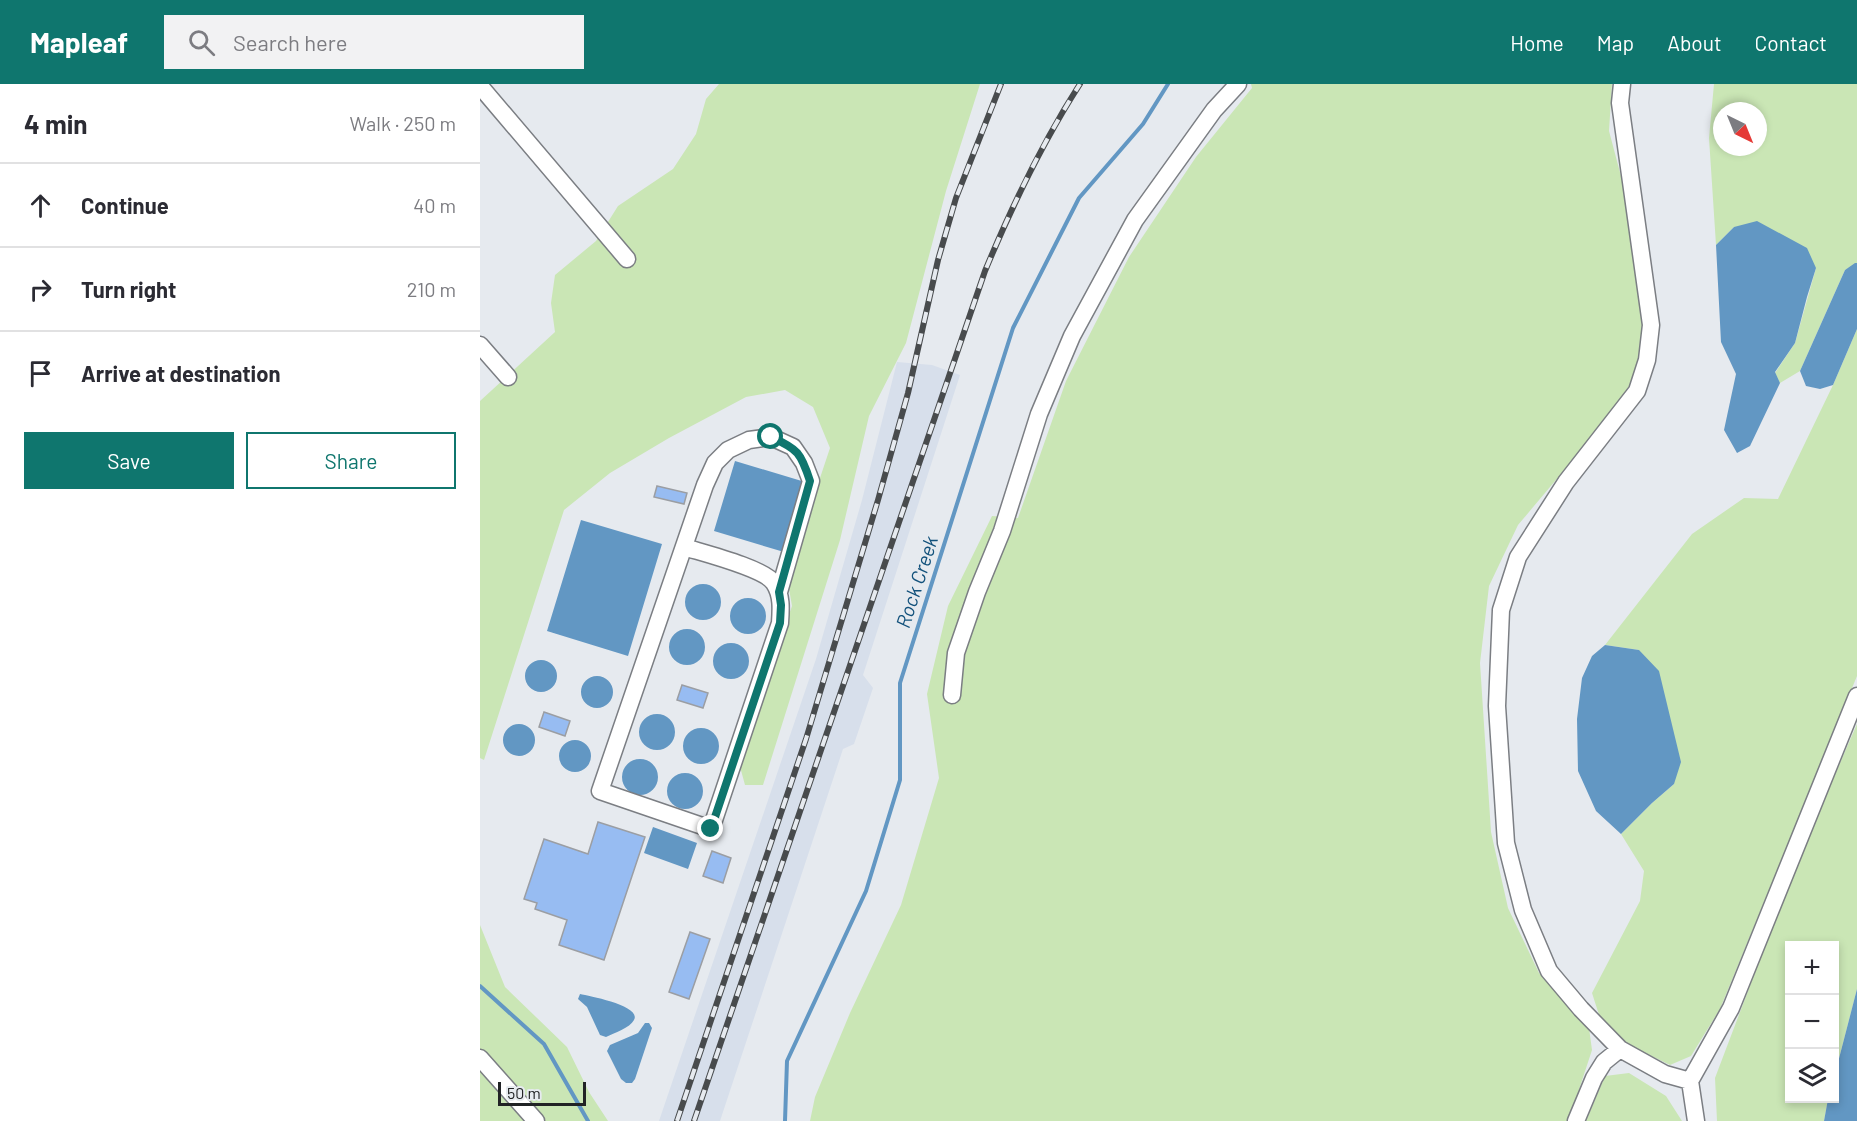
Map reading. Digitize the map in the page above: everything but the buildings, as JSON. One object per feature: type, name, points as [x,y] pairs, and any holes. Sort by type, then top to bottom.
[{"type":"street","points":[[952,695],[956,653],[977,592],[1002,531],[1039,414],[1072,336],[1135,220],[1214,110],[1238,84]]},
{"type":"street","points":[[1622,84],[1620,103],[1651,325],[1647,360],[1637,391],[1566,482],[1518,557],[1501,610],[1497,706],[1506,843],[1523,910],[1549,971],[1620,1049],[1665,1074],[1690,1081]]},
{"type":"street","points":[[480,86],[627,259]]},
{"type":"street","points":[[480,345],[508,377]]},
{"type":"street","points":[[684,547],[767,576],[779,592],[781,605],[780,623],[711,829],[600,791],[684,547],[705,486],[715,464],[728,450],[749,440],[771,437],[793,447],[804,463],[810,481],[779,592]]},
{"type":"street","points":[[1696,1121],[1690,1081],[1731,1008],[1857,696]]},
{"type":"street","points":[[1576,1121],[1594,1078],[1604,1062],[1620,1049]]},
{"type":"street","points":[[480,1058],[536,1121]]},
{"type":"shaded area","points":[[897,362],[932,365],[960,375],[863,675],[873,688],[854,744],[843,749],[720,1121],[659,1121],[816,659],[862,500]]},
{"type":"green space","points":[[719,84],[980,84],[946,191],[906,343],[869,416],[840,540],[763,785],[745,785],[739,763],[792,606],[787,577],[830,448],[813,407],[785,390],[746,397],[669,438],[610,473],[564,510],[484,760],[480,758],[480,401],[555,332],[551,303],[555,275],[596,241],[618,206],[673,169],[696,134],[706,99]]},
{"type":"green space","points":[[1251,84],[1612,84],[1609,131],[1626,195],[1644,335],[1632,382],[1598,430],[1518,525],[1489,586],[1480,663],[1491,832],[1508,908],[1539,973],[1589,1028],[1592,1050],[1569,1120],[810,1121],[815,1097],[850,1013],[901,905],[939,778],[927,694],[948,606],[992,516],[1018,518],[1066,381],[1129,257],[1196,157],[1252,88]]},
{"type":"green space","points":[[1714,84],[1857,84],[1857,263],[1845,270],[1800,371],[1780,383],[1775,373],[1795,343],[1816,268],[1734,227],[1716,245],[1709,138]]},
{"type":"green space","points":[[1857,329],[1857,676],[1720,1009],[1691,1056],[1670,1065],[1631,1046],[1601,1021],[1592,993],[1640,901],[1644,871],[1621,834],[1674,784],[1639,650],[1605,645],[1692,534],[1744,498],[1778,499],[1833,385]]},
{"type":"green space","points":[[1857,724],[1857,989],[1839,1059],[1839,941],[1785,941],[1785,1103],[1827,1103],[1824,1121],[1717,1121],[1715,1078],[1798,859]]},
{"type":"green space","points":[[480,925],[505,987],[567,1047],[589,1092],[608,1121],[480,1121]]},
{"type":"green space","points":[[1629,1073],[1666,1096],[1682,1121],[1586,1121],[1605,1076]]},
{"type":"water","points":[[1757,221],[1807,248],[1816,268],[1795,343],[1775,372],[1780,383],[1750,446],[1737,453],[1724,430],[1736,374],[1721,342],[1716,245],[1734,227]]},
{"type":"water","points":[[1857,263],[1857,329],[1833,385],[1820,389],[1806,386],[1800,371],[1845,270]]},
{"type":"water","points":[[735,461],[805,482],[784,552],[714,531]]},
{"type":"water","points":[[581,520],[662,544],[628,656],[547,631]]},
{"type":"water","points":[[703,584],[715,590],[721,602],[715,614],[703,620],[691,614],[685,602],[691,590]]},
{"type":"water","points":[[748,598],[760,604],[766,616],[760,628],[748,634],[736,628],[730,616],[736,604]]},
{"type":"water","points":[[687,629],[699,635],[705,647],[699,659],[687,665],[675,659],[669,647],[675,635]]},
{"type":"water","points":[[731,643],[743,649],[749,661],[743,673],[731,679],[719,673],[713,661],[719,649]]},
{"type":"water","points":[[1605,645],[1639,650],[1659,671],[1681,762],[1674,784],[1621,834],[1596,811],[1578,771],[1577,719],[1582,678],[1592,656]]},
{"type":"water","points":[[541,660],[552,665],[557,676],[552,687],[541,692],[530,687],[525,676],[530,665]]},
{"type":"water","points":[[597,676],[608,681],[613,692],[608,703],[597,708],[586,703],[581,692],[586,681]]},
{"type":"water","points":[[657,714],[669,720],[675,732],[669,744],[657,750],[645,744],[639,732],[645,720]]},
{"type":"water","points":[[519,724],[530,729],[535,740],[530,751],[519,756],[508,751],[503,740],[508,729]]},
{"type":"water","points":[[701,728],[714,733],[719,746],[714,759],[701,764],[688,759],[683,746],[688,733]]},
{"type":"water","points":[[575,740],[586,745],[591,756],[586,767],[575,772],[564,767],[559,756],[564,745]]},
{"type":"water","points":[[640,759],[652,765],[658,777],[652,789],[640,795],[628,789],[622,777],[628,765]]},
{"type":"water","points":[[685,773],[697,779],[703,791],[697,803],[685,809],[673,803],[667,791],[673,779]]},
{"type":"water","points":[[653,827],[697,843],[688,869],[644,853]]},
{"type":"water","points":[[1857,989],[1857,1121],[1824,1121],[1827,1103],[1839,1103],[1839,1059]]},
{"type":"water","points":[[580,994],[623,1006],[634,1015],[634,1020],[625,1028],[606,1037],[600,1035],[587,1007],[578,999]]},
{"type":"water","points":[[645,1023],[649,1023],[652,1028],[635,1079],[632,1083],[626,1083],[621,1079],[607,1051],[610,1045],[638,1033]]},
{"type":"waterway","name":"Rock Creek","points":[[785,1121],[787,1061],[866,891],[900,780],[900,683],[1013,328],[1079,198],[1143,124],[1168,84]]},
{"type":"waterway","points":[[480,986],[544,1044],[588,1121]]},
{"type":"railway","points":[[677,1121],[806,739],[908,393],[938,260],[956,198],[1001,84]]},
{"type":"railway","points":[[694,1121],[985,271],[1028,175],[1080,84]]},
{"type":"route","points":[[711,829],[780,623],[779,592],[810,481],[804,463],[793,447],[771,437]]}]
